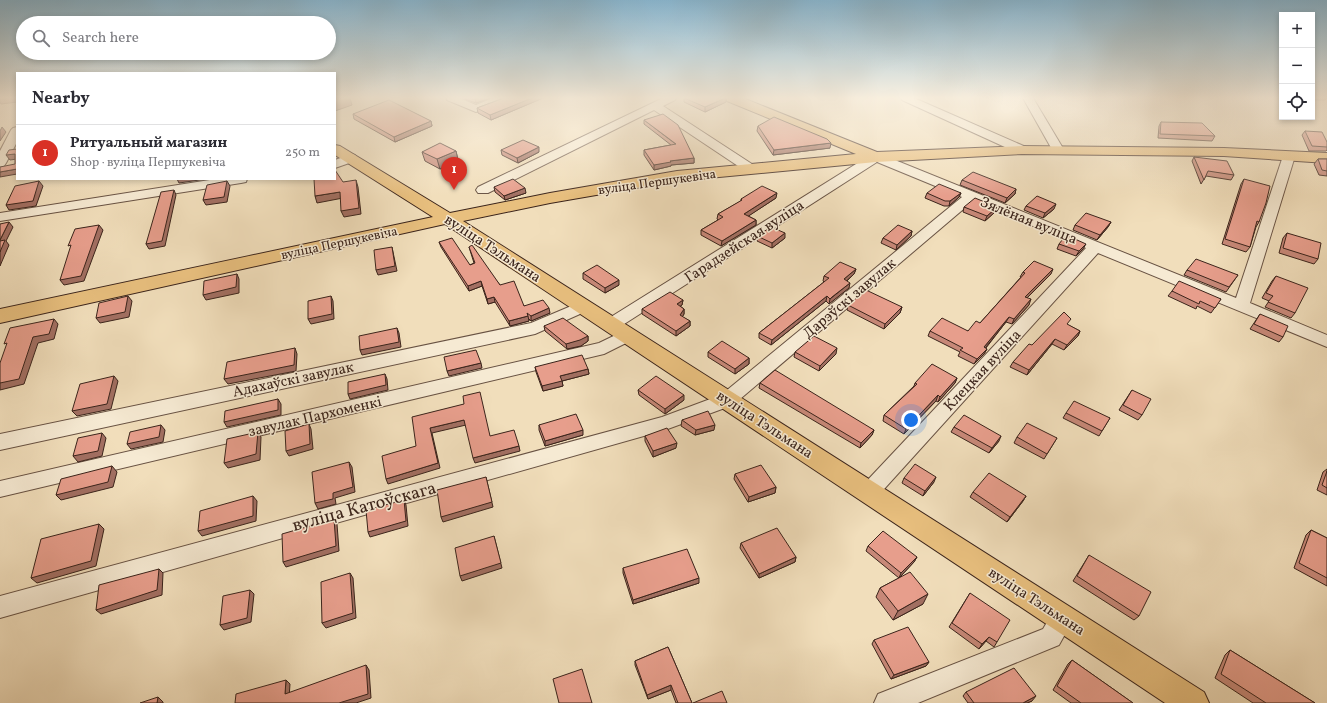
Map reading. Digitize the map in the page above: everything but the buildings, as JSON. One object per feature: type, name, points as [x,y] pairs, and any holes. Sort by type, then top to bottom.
[{"type":"main road","name":"Зялёная вуліца","points":[[812,131],[876,157]]},
{"type":"main road","name":"вуліца Тэльмана","points":[[336,150],[448,219],[583,306],[1193,703]]},
{"type":"main road","name":"вуліца Першукевіча","points":[[0,316],[448,219],[550,198],[677,176],[876,157],[1022,150],[1224,152],[1327,158]]},
{"type":"street","points":[[483,190],[604,131]]},
{"type":"street","points":[[693,131],[751,169]]},
{"type":"street","points":[[979,131],[1022,150]]},
{"type":"street","points":[[1047,131],[1058,150]]},
{"type":"street","points":[[4,165],[16,133]]},
{"type":"street","points":[[1241,306],[1289,156]]},
{"type":"street","name":"Зялёная вуліца","points":[[876,157],[1327,341]]},
{"type":"street","name":"Гарадзейская вуліца","points":[[620,330],[876,157]]},
{"type":"street","points":[[336,164],[351,158]]},
{"type":"street","points":[[0,217],[235,180]]},
{"type":"street","name":"Дарэўскі завулак","points":[[727,400],[971,196]]},
{"type":"street","name":"Клецкая вуліца","points":[[869,492],[1095,247]]},
{"type":"street","name":"Адахаўскі завулак","points":[[0,442],[535,328],[583,306]]},
{"type":"street","name":"завулак Пархоменкі","points":[[0,489],[604,348],[620,330]]},
{"type":"street","name":"вуліца Катоўскага","points":[[0,607],[657,425],[727,400]]},
{"type":"street","points":[[887,703],[1051,638],[1062,618]]},
{"type":"place","name":"Ритуальный магазин","points":[[454,190]]}]
